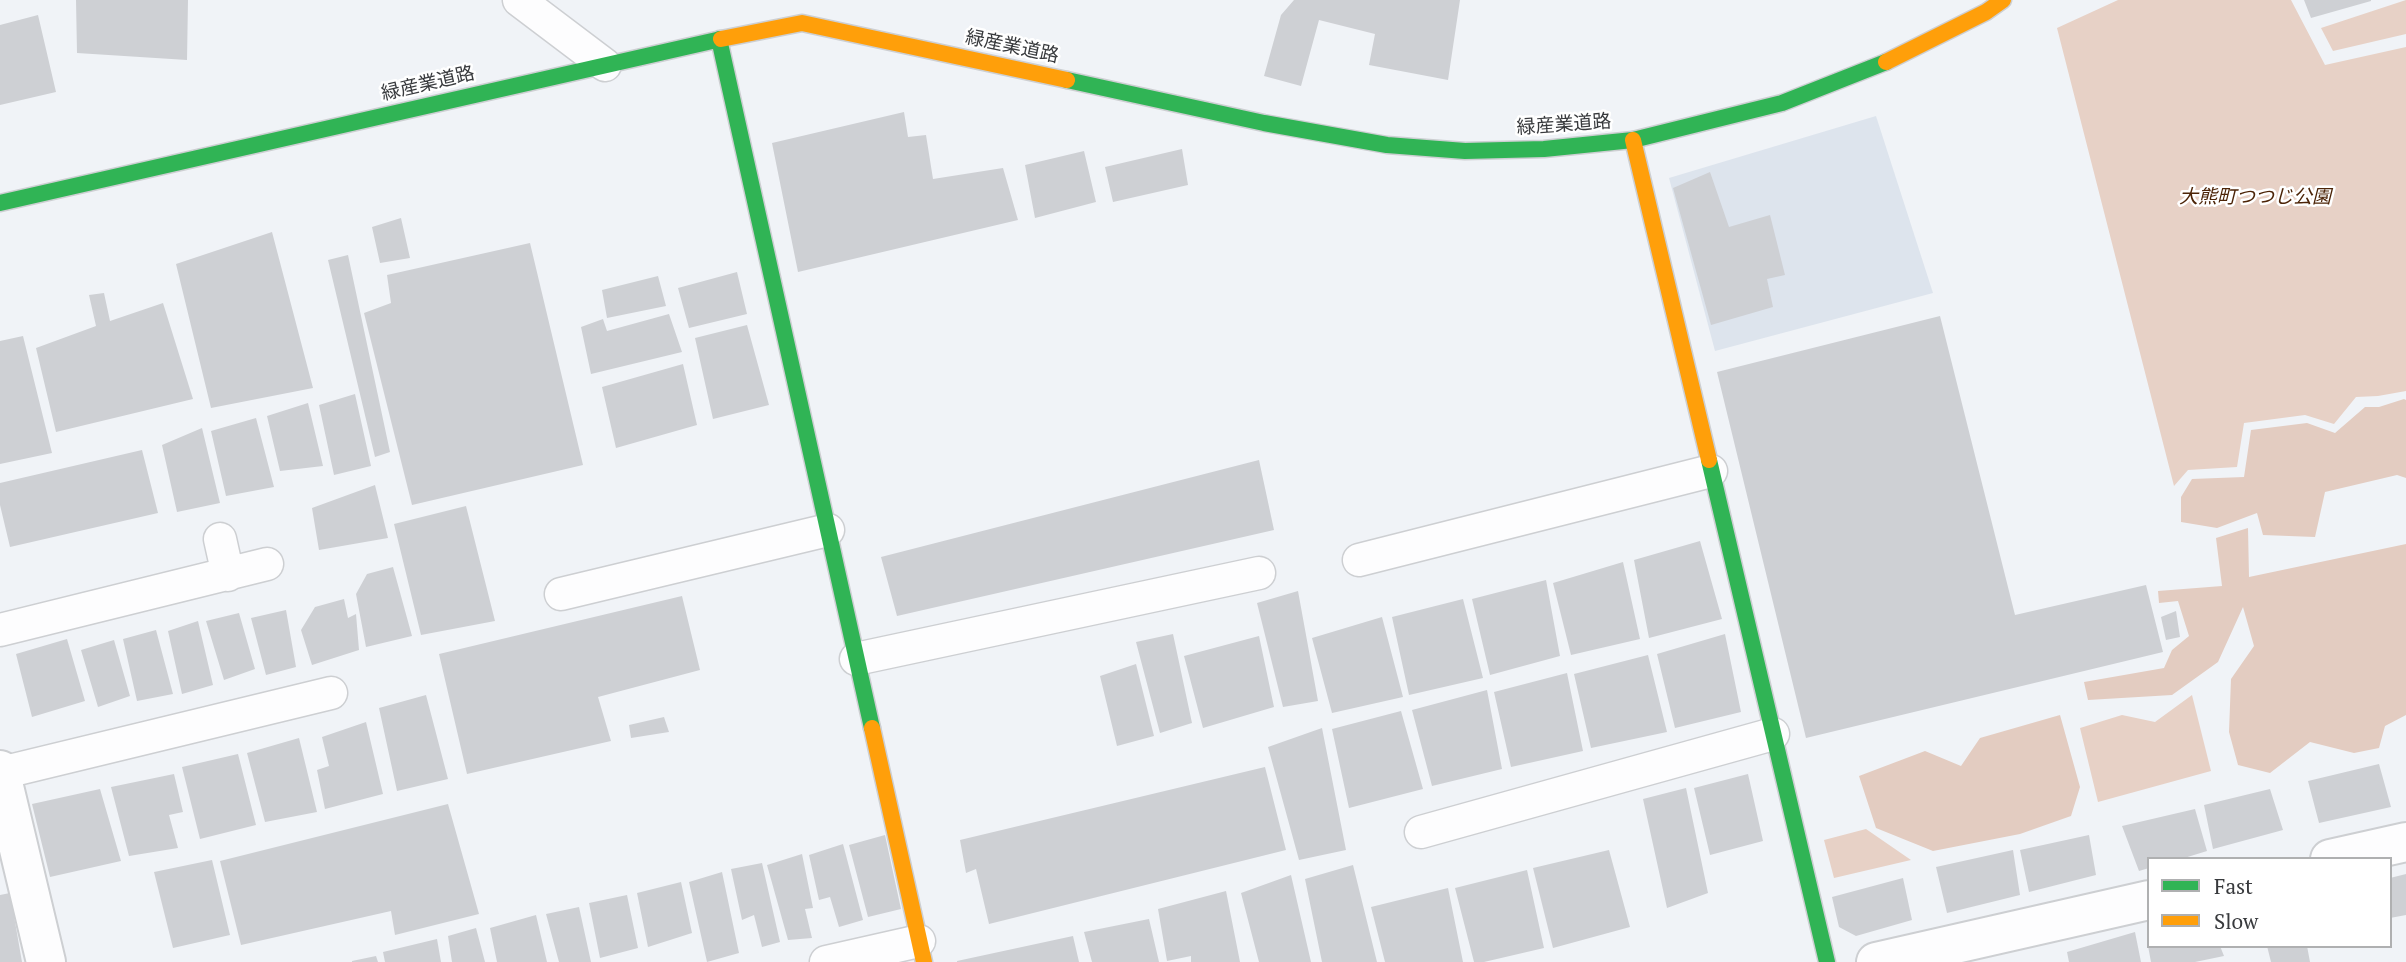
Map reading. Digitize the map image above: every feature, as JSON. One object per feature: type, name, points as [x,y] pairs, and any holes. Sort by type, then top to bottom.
[{"type":"main road","name":"緑産業道路","points":[[0,203],[719,39],[802,23],[1251,120],[1387,145],[1478,150],[1544,149],[1633,140],[1782,103],[1892,60],[1986,12],[2003,0]]},
{"type":"main road","points":[[719,39],[921,951]]},
{"type":"main road","points":[[1633,140],[1827,962]]},
{"type":"street","points":[[0,772],[46,962]]},
{"type":"street","points":[[2339,857],[2406,842]]},
{"type":"street","points":[[1876,962],[2147,900]]},
{"type":"lane","points":[[519,0],[605,65]]},
{"type":"lane","points":[[1359,560],[1711,471]]},
{"type":"lane","points":[[561,594],[828,530]]},
{"type":"lane","points":[[220,539],[228,575]]},
{"type":"lane","points":[[0,630],[267,564]]},
{"type":"lane","points":[[856,659],[1259,573]]},
{"type":"lane","points":[[0,772],[331,693]]},
{"type":"lane","points":[[1420,832],[1773,734]]},
{"type":"lane","points":[[826,962],[921,951]]},
{"type":"shaded area","points":[[1876,116],[1933,293],[1715,351],[1669,178]]},
{"type":"shaded area","points":[[2404,399],[2406,478],[2397,475],[2325,492],[2315,537],[2263,535],[2257,513],[2217,528],[2181,522],[2181,497],[2192,479],[2244,477],[2251,430],[2307,423],[2335,433],[2365,407],[2379,407]]},
{"type":"shaded area","points":[[2248,528],[2249,577],[2406,544],[2406,715],[2385,726],[2379,748],[2354,753],[2310,742],[2270,773],[2238,765],[2229,732],[2231,679],[2254,646],[2243,607],[2218,662],[2172,695],[2088,700],[2084,682],[2164,668],[2172,650],[2189,636],[2178,601],[2159,603],[2158,591],[2222,586],[2216,538]]},
{"type":"shaded area","points":[[2060,715],[2080,787],[2071,816],[2020,834],[1933,851],[1876,828],[1859,776],[1925,751],[1961,766],[1980,738]]},
{"type":"green space","name":"大熊町つつじ公園","points":[[2118,0],[2291,0],[2325,65],[2406,47],[2406,391],[2356,397],[2334,424],[2305,415],[2244,423],[2237,467],[2188,470],[2174,486],[2057,28]]},
{"type":"green space","points":[[2406,0],[2406,34],[2333,51],[2321,28]]},
{"type":"green space","points":[[2192,695],[2211,771],[2098,802],[2080,728],[2122,715],[2155,722]]},
{"type":"green space","points":[[1866,829],[1911,860],[1834,878],[1824,840]]},
{"type":"building","points":[[76,0],[188,0],[187,60],[77,53]]},
{"type":"building","points":[[1294,0],[1460,0],[1448,80],[1369,65],[1375,34],[1319,20],[1301,86],[1264,76],[1281,15]]},
{"type":"building","points":[[2304,0],[2371,0],[2371,1],[2311,18]]},
{"type":"building","points":[[38,15],[56,92],[0,105],[0,25]]},
{"type":"building","points":[[904,112],[908,137],[926,135],[933,179],[1003,168],[1018,220],[798,272],[772,143]]},
{"type":"building","points":[[1182,149],[1188,185],[1113,202],[1105,167]]},
{"type":"building","points":[[1084,151],[1096,202],[1035,218],[1025,165]]},
{"type":"building","points":[[1710,172],[1729,227],[1770,215],[1785,275],[1767,279],[1773,307],[1711,325],[1673,188]]},
{"type":"building","points":[[401,218],[410,258],[380,263],[372,227]]},
{"type":"building","points":[[272,232],[313,388],[211,408],[176,264]]},
{"type":"building","points":[[530,243],[583,465],[412,505],[364,313],[391,303],[387,275]]},
{"type":"building","points":[[348,255],[390,452],[375,457],[328,260]]},
{"type":"building","points":[[737,272],[747,314],[689,328],[678,288]]},
{"type":"building","points":[[658,276],[666,306],[607,318],[602,290]]},
{"type":"building","points":[[104,293],[110,321],[163,303],[193,399],[56,432],[36,348],[96,326],[89,295]]},
{"type":"building","points":[[669,314],[682,352],[591,374],[581,327],[603,319],[607,331]]},
{"type":"building","points":[[1940,316],[2015,615],[2146,585],[2163,652],[1806,738],[1717,372]]},
{"type":"building","points":[[747,325],[769,405],[713,419],[695,338]]},
{"type":"building","points":[[23,336],[52,453],[0,464],[0,341]]},
{"type":"building","points":[[683,364],[697,425],[616,448],[602,387]]},
{"type":"building","points":[[355,394],[371,466],[334,475],[319,405]]},
{"type":"building","points":[[308,403],[323,466],[280,471],[267,416]]},
{"type":"building","points":[[256,418],[274,487],[226,496],[211,431]]},
{"type":"building","points":[[202,428],[220,503],[177,512],[162,445]]},
{"type":"building","points":[[142,450],[158,513],[10,547],[0,505],[0,483]]},
{"type":"building","points":[[1259,460],[1274,530],[897,616],[881,557]]},
{"type":"building","points":[[375,485],[388,538],[319,550],[312,508]]},
{"type":"building","points":[[466,506],[495,621],[421,635],[394,524]]},
{"type":"building","points":[[1700,541],[1722,619],[1649,638],[1634,560]]},
{"type":"building","points":[[1623,562],[1640,639],[1571,655],[1553,583]]},
{"type":"building","points":[[393,567],[412,636],[366,647],[356,594],[367,574]]},
{"type":"building","points":[[1546,580],[1560,656],[1490,675],[1472,599]]},
{"type":"building","points":[[1298,591],[1318,701],[1283,707],[1257,603]]},
{"type":"building","points":[[682,596],[700,670],[598,697],[611,741],[467,774],[439,654]]},
{"type":"building","points":[[344,599],[348,618],[356,614],[359,650],[312,665],[301,630],[315,607]]},
{"type":"building","points":[[1463,599],[1483,678],[1409,695],[1392,617]]},
{"type":"building","points":[[286,610],[296,667],[266,675],[251,618]]},
{"type":"building","points":[[2176,611],[2180,637],[2166,640],[2161,617]]},
{"type":"building","points":[[239,613],[255,669],[224,680],[206,621]]},
{"type":"building","points":[[1382,617],[1403,697],[1332,713],[1312,638]]},
{"type":"building","points":[[198,621],[213,685],[182,694],[168,631]]},
{"type":"building","points":[[156,630],[173,694],[137,701],[123,639]]},
{"type":"building","points":[[1173,634],[1192,723],[1160,733],[1136,642]]},
{"type":"building","points":[[1725,634],[1741,712],[1675,728],[1657,654]]},
{"type":"building","points":[[1259,636],[1274,707],[1203,728],[1184,656]]},
{"type":"building","points":[[67,639],[85,701],[32,717],[16,654]]},
{"type":"building","points":[[114,640],[130,696],[98,707],[81,650]]},
{"type":"building","points":[[1648,655],[1667,732],[1591,748],[1574,674]]},
{"type":"building","points":[[1136,664],[1154,736],[1117,746],[1100,676]]},
{"type":"building","points":[[1567,673],[1583,751],[1511,767],[1494,692]]},
{"type":"building","points":[[1487,690],[1502,769],[1432,786],[1412,710]]},
{"type":"building","points":[[426,695],[448,779],[397,791],[379,708]]},
{"type":"building","points":[[1401,711],[1423,789],[1349,808],[1332,729]]},
{"type":"building","points":[[664,717],[669,732],[631,738],[629,725]]},
{"type":"building","points":[[366,722],[383,794],[325,809],[317,770],[329,766],[322,737]]},
{"type":"building","points":[[1322,728],[1346,850],[1299,860],[1268,747]]},
{"type":"building","points":[[299,738],[317,812],[265,822],[247,753]]},
{"type":"building","points":[[238,754],[256,825],[200,839],[182,767]]},
{"type":"building","points":[[2379,764],[2391,807],[2319,823],[2308,781]]},
{"type":"building","points":[[1265,767],[1286,850],[989,924],[976,869],[966,873],[960,840]]},
{"type":"building","points":[[174,774],[183,812],[169,815],[178,848],[129,856],[111,787]]},
{"type":"building","points":[[1748,774],[1763,841],[1710,855],[1694,788]]},
{"type":"building","points":[[1686,788],[1708,893],[1667,908],[1643,799]]},
{"type":"building","points":[[100,789],[121,861],[50,877],[32,804]]},
{"type":"building","points":[[2270,789],[2283,830],[2213,849],[2204,805]]},
{"type":"building","points":[[448,804],[479,914],[395,935],[391,911],[241,945],[220,861]]},
{"type":"building","points":[[2195,809],[2207,851],[2188,857],[2147,857],[2147,869],[2139,871],[2122,826]]},
{"type":"building","points":[[885,835],[901,909],[868,917],[849,845]]},
{"type":"building","points":[[2089,835],[2096,875],[2029,892],[2020,850]]},
{"type":"building","points":[[843,844],[863,920],[839,927],[830,897],[819,900],[809,855]]},
{"type":"building","points":[[1609,850],[1630,927],[1553,948],[1533,868]]},
{"type":"building","points":[[2013,850],[2020,895],[1947,913],[1936,867]]},
{"type":"building","points":[[802,854],[813,908],[805,909],[812,938],[788,940],[767,865]]},
{"type":"building","points":[[212,860],[230,935],[173,948],[154,872]]},
{"type":"building","points":[[762,863],[780,942],[762,947],[754,915],[742,920],[731,869]]},
{"type":"building","points":[[1353,865],[1377,962],[1322,962],[1305,879]]},
{"type":"building","points":[[1527,870],[1544,948],[1474,962],[1455,888]]},
{"type":"building","points":[[722,872],[739,953],[707,962],[689,882]]},
{"type":"building","points":[[2406,874],[2406,915],[2392,918],[2392,878]]},
{"type":"building","points":[[1291,875],[1311,962],[1259,962],[1241,893]]},
{"type":"building","points":[[1903,878],[1912,920],[1856,936],[1839,927],[1832,897]]},
{"type":"building","points":[[681,882],[692,933],[648,947],[637,893]]},
{"type":"building","points":[[1448,888],[1463,962],[1385,962],[1371,907]]},
{"type":"building","points":[[1226,891],[1240,962],[1191,962],[1191,956],[1167,961],[1158,909]]},
{"type":"building","points":[[10,893],[22,962],[0,962],[0,895]]},
{"type":"building","points":[[627,895],[638,948],[600,958],[589,903]]},
{"type":"building","points":[[579,907],[591,962],[559,962],[546,914]]},
{"type":"building","points":[[536,915],[547,962],[497,962],[490,928]]},
{"type":"building","points":[[1149,919],[1159,962],[1092,962],[1084,932]]},
{"type":"building","points":[[476,928],[485,962],[452,962],[448,936]]},
{"type":"building","points":[[2135,932],[2141,962],[2069,962],[2067,952]]},
{"type":"building","points":[[1073,936],[1079,962],[957,962],[957,961]]},
{"type":"building","points":[[437,939],[441,962],[385,962],[383,952]]},
{"type":"building","points":[[2148,948],[2221,948],[2224,956],[2195,962],[2151,962]]},
{"type":"building","points":[[2268,948],[2307,948],[2310,962],[2271,962]]},
{"type":"building","points":[[376,956],[378,962],[352,962],[352,961]]},
{"type":"traffic: fast","points":[[719,39],[872,728]]},
{"type":"traffic: fast","points":[[0,203],[721,39]]},
{"type":"traffic: fast","points":[[1067,80],[1264,123],[1387,145],[1465,151],[1544,149],[1633,140],[1782,103],[1886,62]]},
{"type":"traffic: fast","points":[[1709,460],[1827,962]]},
{"type":"traffic: slow","points":[[1886,62],[1986,12],[2003,0]]},
{"type":"traffic: slow","points":[[721,39],[802,23],[1067,80]]},
{"type":"traffic: slow","points":[[1633,140],[1709,460]]},
{"type":"traffic: slow","points":[[872,728],[924,962]]}]
